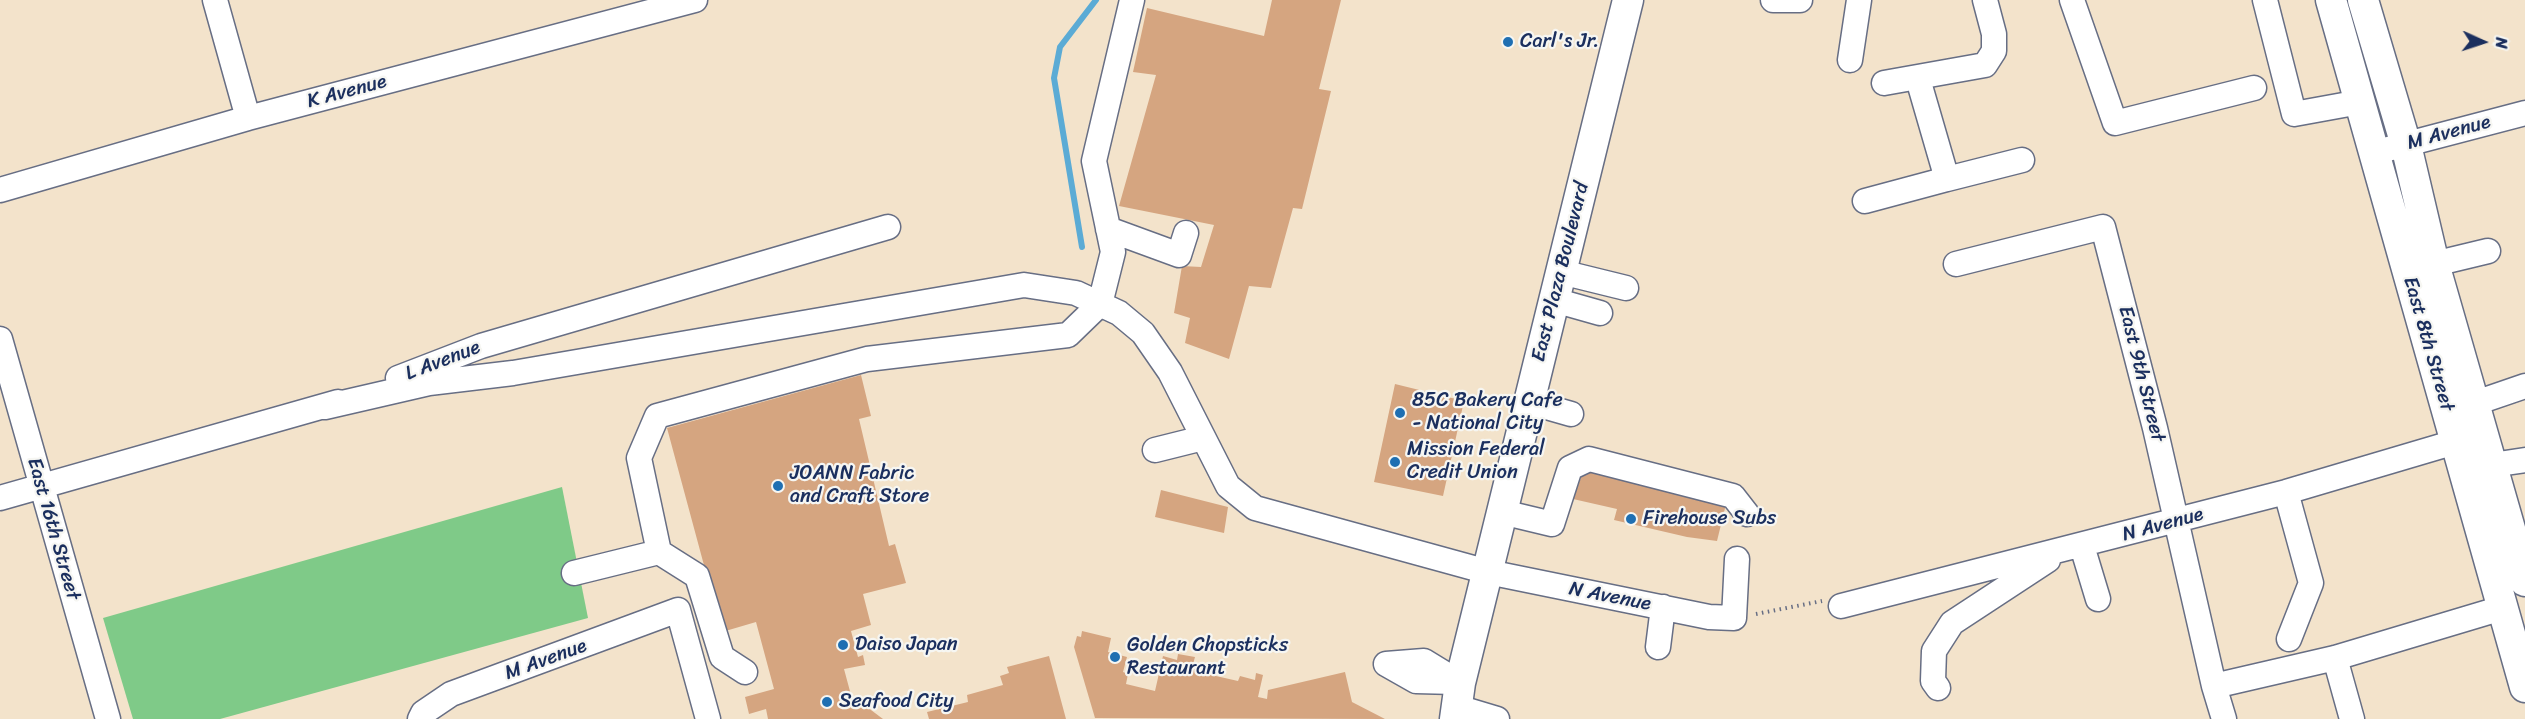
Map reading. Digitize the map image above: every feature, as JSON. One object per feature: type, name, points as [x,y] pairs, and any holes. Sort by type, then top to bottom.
[{"type":"main road","name":"East Plaza Boulevard","points":[[1457,703],[1628,0]]},
{"type":"main road","name":"East 8th Street","points":[[2331,0],[2447,411],[2492,465],[2525,581]]},
{"type":"main road","name":"East 8th Street","points":[[2363,0],[2406,145],[2434,264],[2475,404],[2470,438],[2502,608],[2525,687]]},
{"type":"main road","points":[[2502,608],[2521,621],[2525,635]]},
{"type":"street","points":[[215,0],[248,118]]},
{"type":"street","name":"K Avenue","points":[[0,190],[248,118],[695,0]]},
{"type":"street","points":[[659,552],[639,458],[657,416],[867,359],[1068,335],[1100,304],[1113,252],[1094,161],[1132,0]]},
{"type":"street","points":[[1773,0],[1800,0]]},
{"type":"street","points":[[1850,60],[1859,0]]},
{"type":"street","points":[[1884,83],[1918,79],[1985,65],[1994,51],[1994,34],[1984,0]]},
{"type":"street","points":[[2072,0],[2115,123],[2254,88]]},
{"type":"street","points":[[2265,0],[2294,114],[2360,102]]},
{"type":"street","points":[[1918,79],[1947,179]]},
{"type":"street","name":"M Avenue","points":[[2373,153],[2525,113]]},
{"type":"street","points":[[1865,201],[2022,160]]},
{"type":"street","name":"L Avenue","points":[[0,498],[325,407],[481,346],[888,227]]},
{"type":"street","name":"East 9th Street","points":[[1956,264],[2103,227],[2155,428],[2214,686],[2224,719]]},
{"type":"street","points":[[1108,229],[1179,255],[1186,233]]},
{"type":"street","points":[[2434,264],[2488,251]]},
{"type":"street","name":"N Avenue","points":[[325,407],[429,383],[513,373],[1024,285],[1076,292],[1119,313],[1143,333],[1170,372],[1228,486],[1255,508],[1488,572],[1709,617],[1734,618]]},
{"type":"street","points":[[1558,286],[1626,288]]},
{"type":"street","points":[[1558,286],[1600,313]]},
{"type":"street","name":"East 16th Street","points":[[0,339],[108,719]]},
{"type":"street","points":[[2447,411],[2475,404],[2525,386]]},
{"type":"street","points":[[1529,402],[1571,414]]},
{"type":"street","points":[[1155,450],[1203,438]]},
{"type":"street","name":"N Avenue","points":[[1841,606],[2057,553],[2286,492],[2470,438]]},
{"type":"street","points":[[1502,512],[1552,524],[1570,468],[1589,459],[1733,496],[1747,514]]},
{"type":"street","points":[[2492,465],[2525,460]]},
{"type":"street","points":[[2286,492],[2311,583],[2289,639]]},
{"type":"street","points":[[2082,546],[2098,600]]},
{"type":"street","points":[[574,573],[659,552],[698,576],[722,657],[745,672]]},
{"type":"street","points":[[1938,688],[1933,681],[1934,651],[1952,623],[2039,568],[2057,553]]},
{"type":"street","points":[[1734,618],[1737,559]]},
{"type":"street","points":[[1658,647],[1663,608]]},
{"type":"street","points":[[2214,686],[2335,658],[2502,608]]},
{"type":"street","name":"M Avenue","points":[[420,719],[423,713],[451,694],[678,610],[708,719]]},
{"type":"street","points":[[2335,658],[2352,719]]},
{"type":"street","points":[[1457,703],[1497,719]]},
{"type":"path","points":[[1734,618],[1816,603],[1838,596],[1841,606]]},
{"type":"green space","points":[[562,487],[588,618],[220,719],[133,719],[103,618]]},
{"type":"building","points":[[1272,0],[1341,0],[1319,89],[1331,91],[1302,209],[1293,208],[1271,288],[1249,286],[1229,359],[1185,343],[1190,318],[1174,313],[1182,266],[1201,267],[1214,225],[1119,206],[1156,75],[1133,72],[1147,8],[1264,36]]},
{"type":"building","name":"JOANN Fabric and Craft Store","points":[[861,375],[871,416],[859,419],[889,546],[895,544],[906,583],[863,594],[871,625],[851,631],[858,657],[863,655],[865,665],[844,669],[851,695],[883,719],[768,719],[766,709],[749,714],[745,697],[774,689],[756,622],[722,632],[667,428]]},
{"type":"building","points":[[1395,384],[1464,401],[1443,496],[1374,482]]},
{"type":"building","points":[[1595,465],[1727,500],[1717,541],[1687,537],[1614,520],[1617,509],[1573,499],[1582,475]]},
{"type":"building","points":[[1161,490],[1228,507],[1224,533],[1155,517]]},
{"type":"building","points":[[1082,631],[1111,638],[1108,652],[1127,657],[1123,672],[1128,674],[1126,684],[1155,691],[1163,656],[1177,660],[1178,654],[1195,657],[1193,664],[1208,667],[1207,674],[1238,681],[1240,676],[1255,680],[1256,673],[1263,675],[1258,697],[1267,699],[1268,690],[1345,672],[1352,702],[1385,719],[1095,718],[1074,647],[1077,636],[1081,637]]},
{"type":"building","points":[[1049,656],[1066,719],[929,719],[927,712],[968,702],[967,695],[1003,685],[1000,676],[1009,673],[1007,667]]},
{"type":"waterway","points":[[1082,247],[1054,78],[1060,47],[1096,0]]},
{"type":"place","name":"Carl's Jr.","points":[[1508,42]]},
{"type":"place","name":"85C Bakery Cafe - National City","points":[[1400,413]]},
{"type":"place","name":"Mission Federal Credit Union","points":[[1395,462]]},
{"type":"place","name":"JOANN Fabric and Craft Store","points":[[778,486]]},
{"type":"place","name":"Firehouse Subs","points":[[1631,519]]},
{"type":"place","name":"Daiso Japan","points":[[843,645]]},
{"type":"place","name":"Golden Chopsticks Restaurant","points":[[1115,657]]},
{"type":"place","name":"Seafood City","points":[[827,702]]}]
